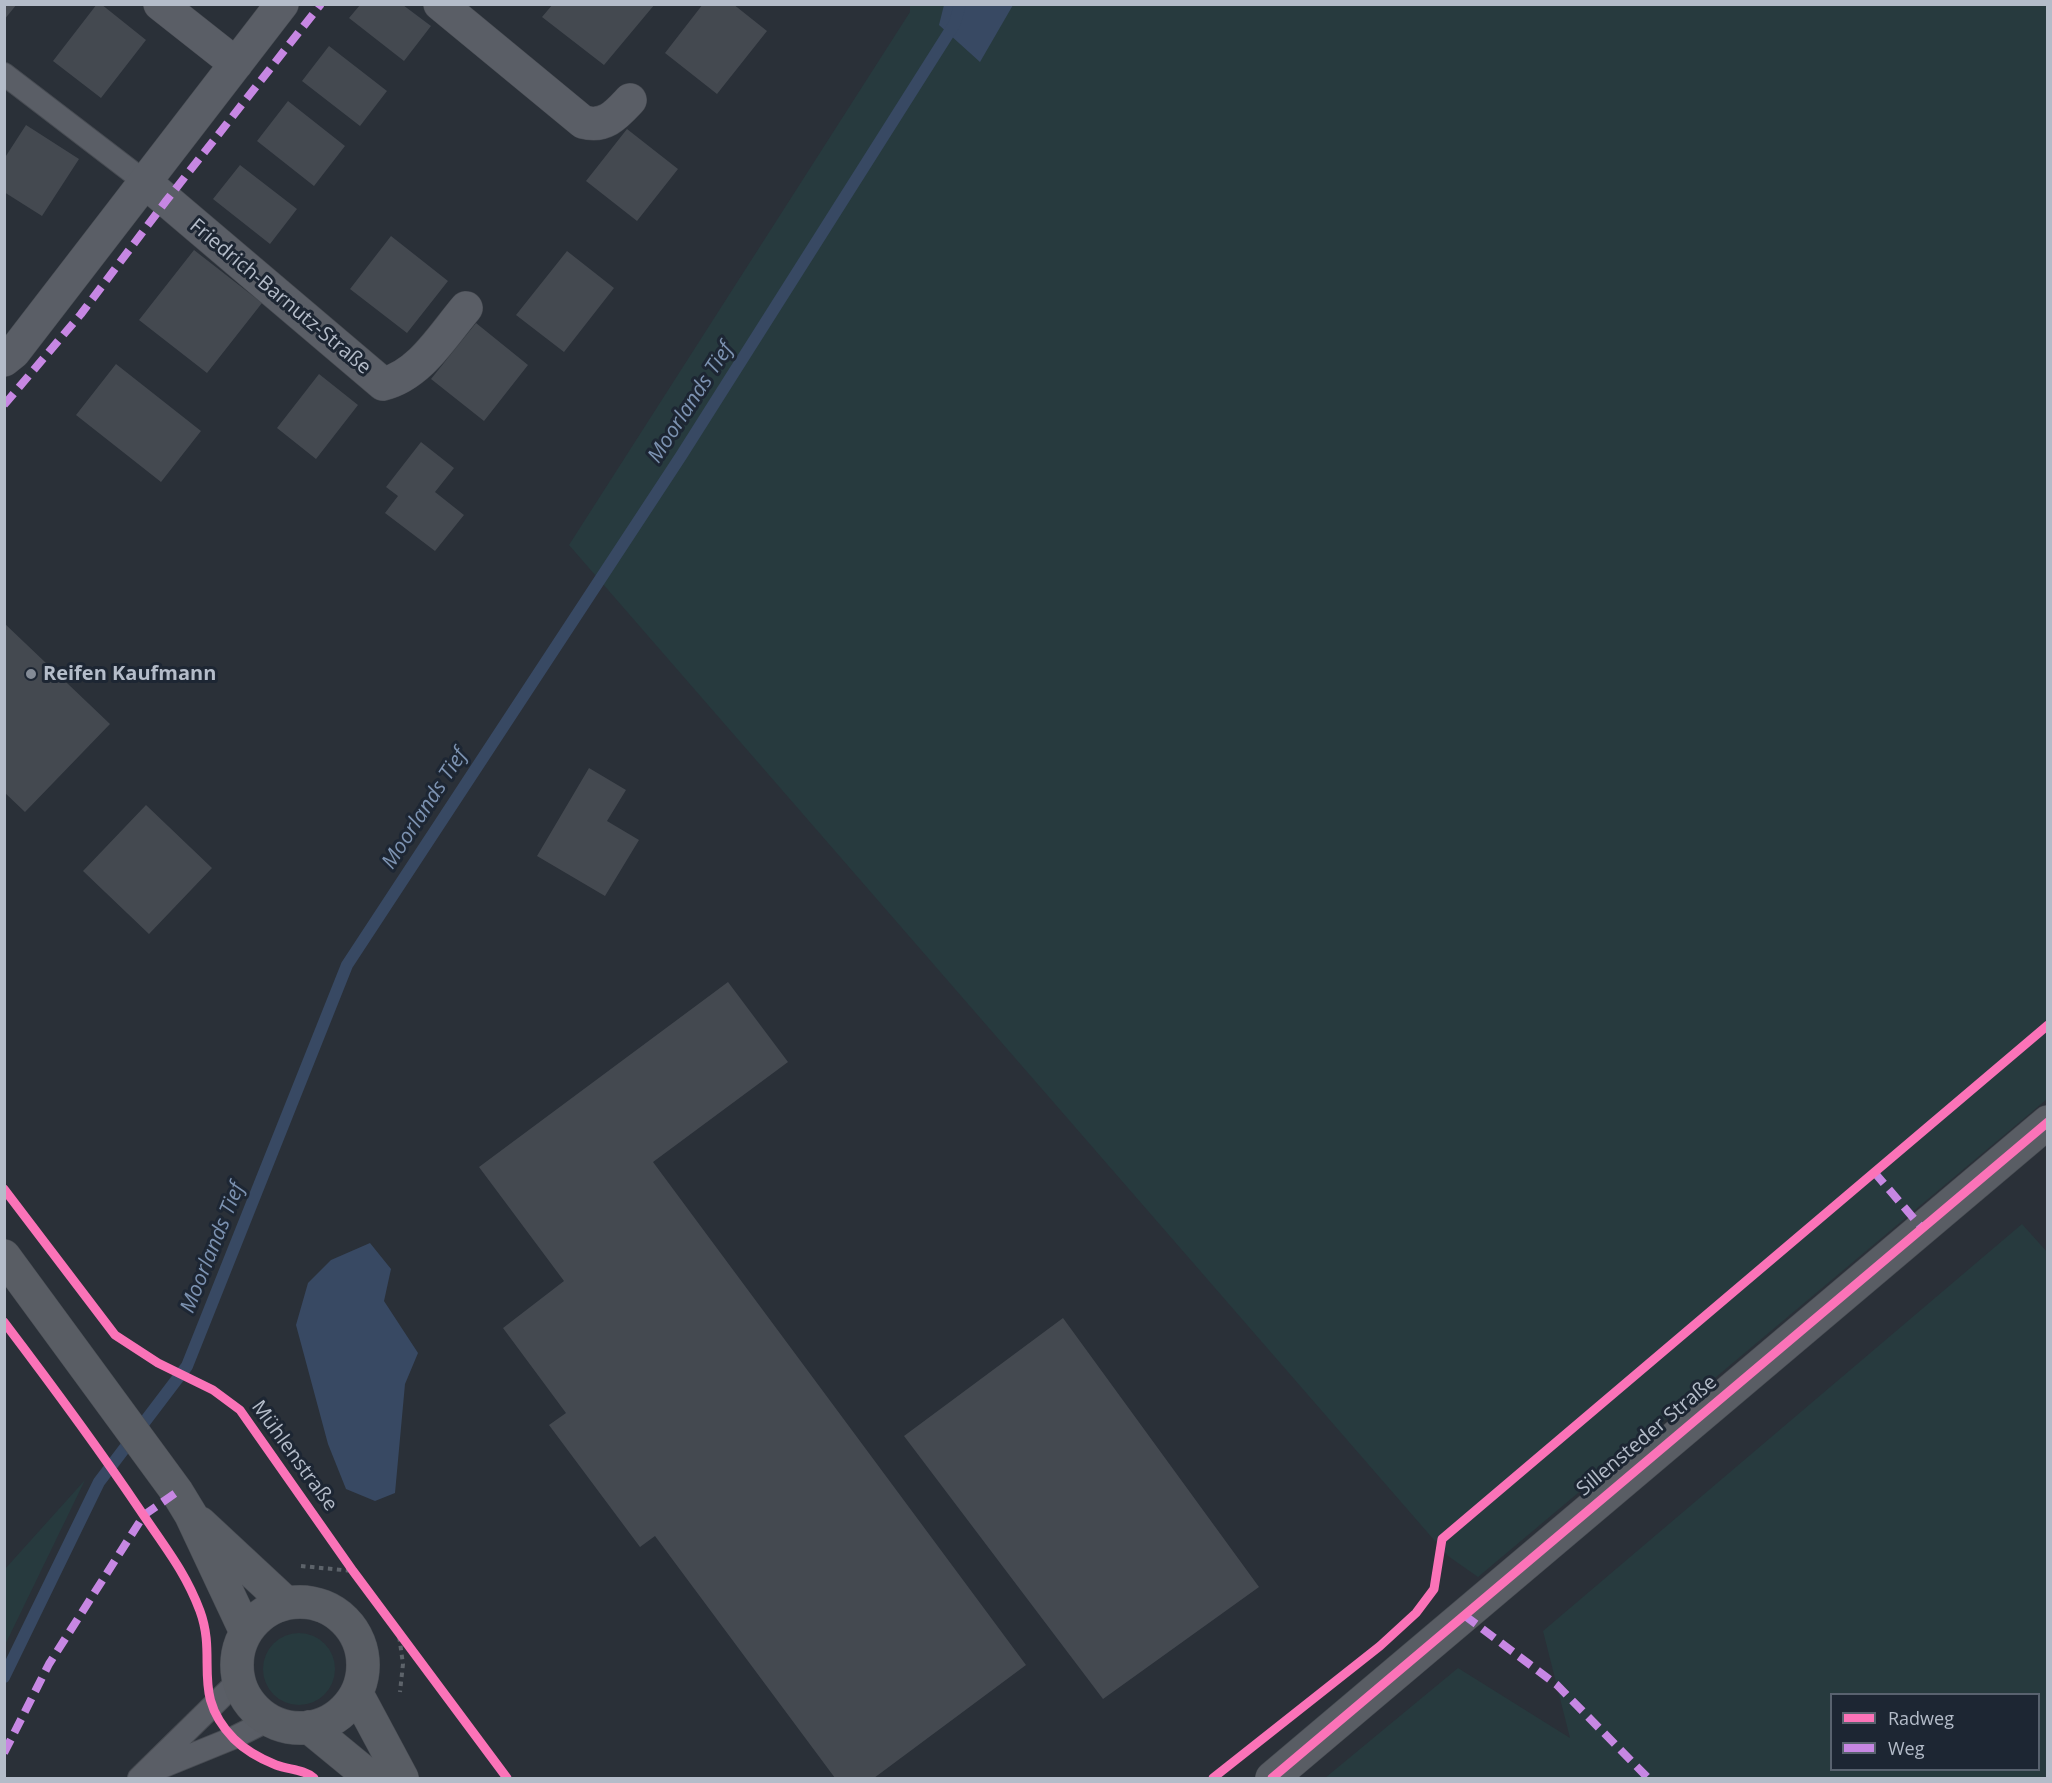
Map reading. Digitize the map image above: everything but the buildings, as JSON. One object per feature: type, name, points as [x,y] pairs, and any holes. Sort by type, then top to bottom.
[{"type":"street","points":[[160,4],[236,64]]},
{"type":"street","points":[[4,360],[14,352],[282,4]]},
{"type":"street","points":[[440,4],[583,122],[596,126],[609,120],[630,100]]},
{"type":"street","name":"Friedrich-Barnutz-Straße","points":[[145,182],[383,384],[397,380],[415,368],[466,308]]},
{"type":"street","name":"Sillensteder Straße","points":[[1272,1779],[2048,1122]]},
{"type":"street","points":[[4,1256],[105,1390],[191,1515],[246,1632]]},
{"type":"street","points":[[191,1515],[286,1604]]},
{"type":"street","points":[[307,1602],[326,1607],[343,1618],[356,1634],[363,1653],[363,1674],[357,1694],[345,1709],[328,1721],[309,1727],[296,1728],[269,1720],[246,1696],[239,1680],[240,1647],[246,1632],[257,1619],[286,1604],[307,1602]]},
{"type":"street","points":[[357,1694],[402,1779]]},
{"type":"street","points":[[309,1727],[371,1779]]},
{"type":"lane","points":[[4,74],[145,182]]},
{"type":"lane","points":[[141,1777],[239,1680]]},
{"type":"lane","points":[[141,1777],[269,1720]]},
{"type":"green space","points":[[910,5],[2047,5],[2047,1099],[1478,1577],[1448,1556],[569,545],[910,12]]},
{"type":"green space","points":[[2022,1224],[2048,1253],[2047,1778],[1325,1778],[1458,1668],[1570,1738],[1543,1631]]},
{"type":"green space","points":[[85,1480],[5,1645],[5,1569]]},
{"type":"green space","points":[[299,1633],[319,1639],[329,1649],[335,1669],[329,1689],[319,1699],[299,1705],[279,1699],[269,1689],[263,1669],[269,1649],[279,1639]]},
{"type":"water","points":[[944,4],[1013,5],[980,62],[939,25]]},
{"type":"water","points":[[370,1243],[391,1269],[384,1301],[418,1353],[405,1384],[395,1493],[375,1501],[346,1489],[328,1444],[296,1325],[308,1283],[331,1260]]},
{"type":"waterway","name":"Moorlands Tief","points":[[4,1677],[99,1482],[187,1366],[347,965],[681,456],[955,23],[960,4]]},
{"type":"marked path","points":[[4,405],[81,314],[166,201],[321,4]]},
{"type":"marked path","points":[[1874,1172],[1922,1228]]},
{"type":"marked path","points":[[4,1753],[49,1664],[144,1515],[177,1492]]},
{"type":"marked path","points":[[1464,1615],[1557,1685],[1648,1778]]},
{"type":"cycle path","points":[[1213,1778],[1380,1646],[1416,1613],[1434,1589],[1442,1539],[2048,1025]]},
{"type":"cycle path","points":[[1272,1778],[2048,1122]]},
{"type":"cycle path","name":"Mühlenstraße","points":[[4,1189],[115,1335],[158,1363],[213,1390],[240,1410],[353,1571],[507,1778]]},
{"type":"cycle path","points":[[4,1322],[107,1462],[188,1583],[205,1629],[209,1692],[221,1723],[234,1739],[254,1754],[276,1765],[301,1771],[314,1778]]},
{"type":"place","name":"Reifen Kaufmann","points":[[31,674]]}]
